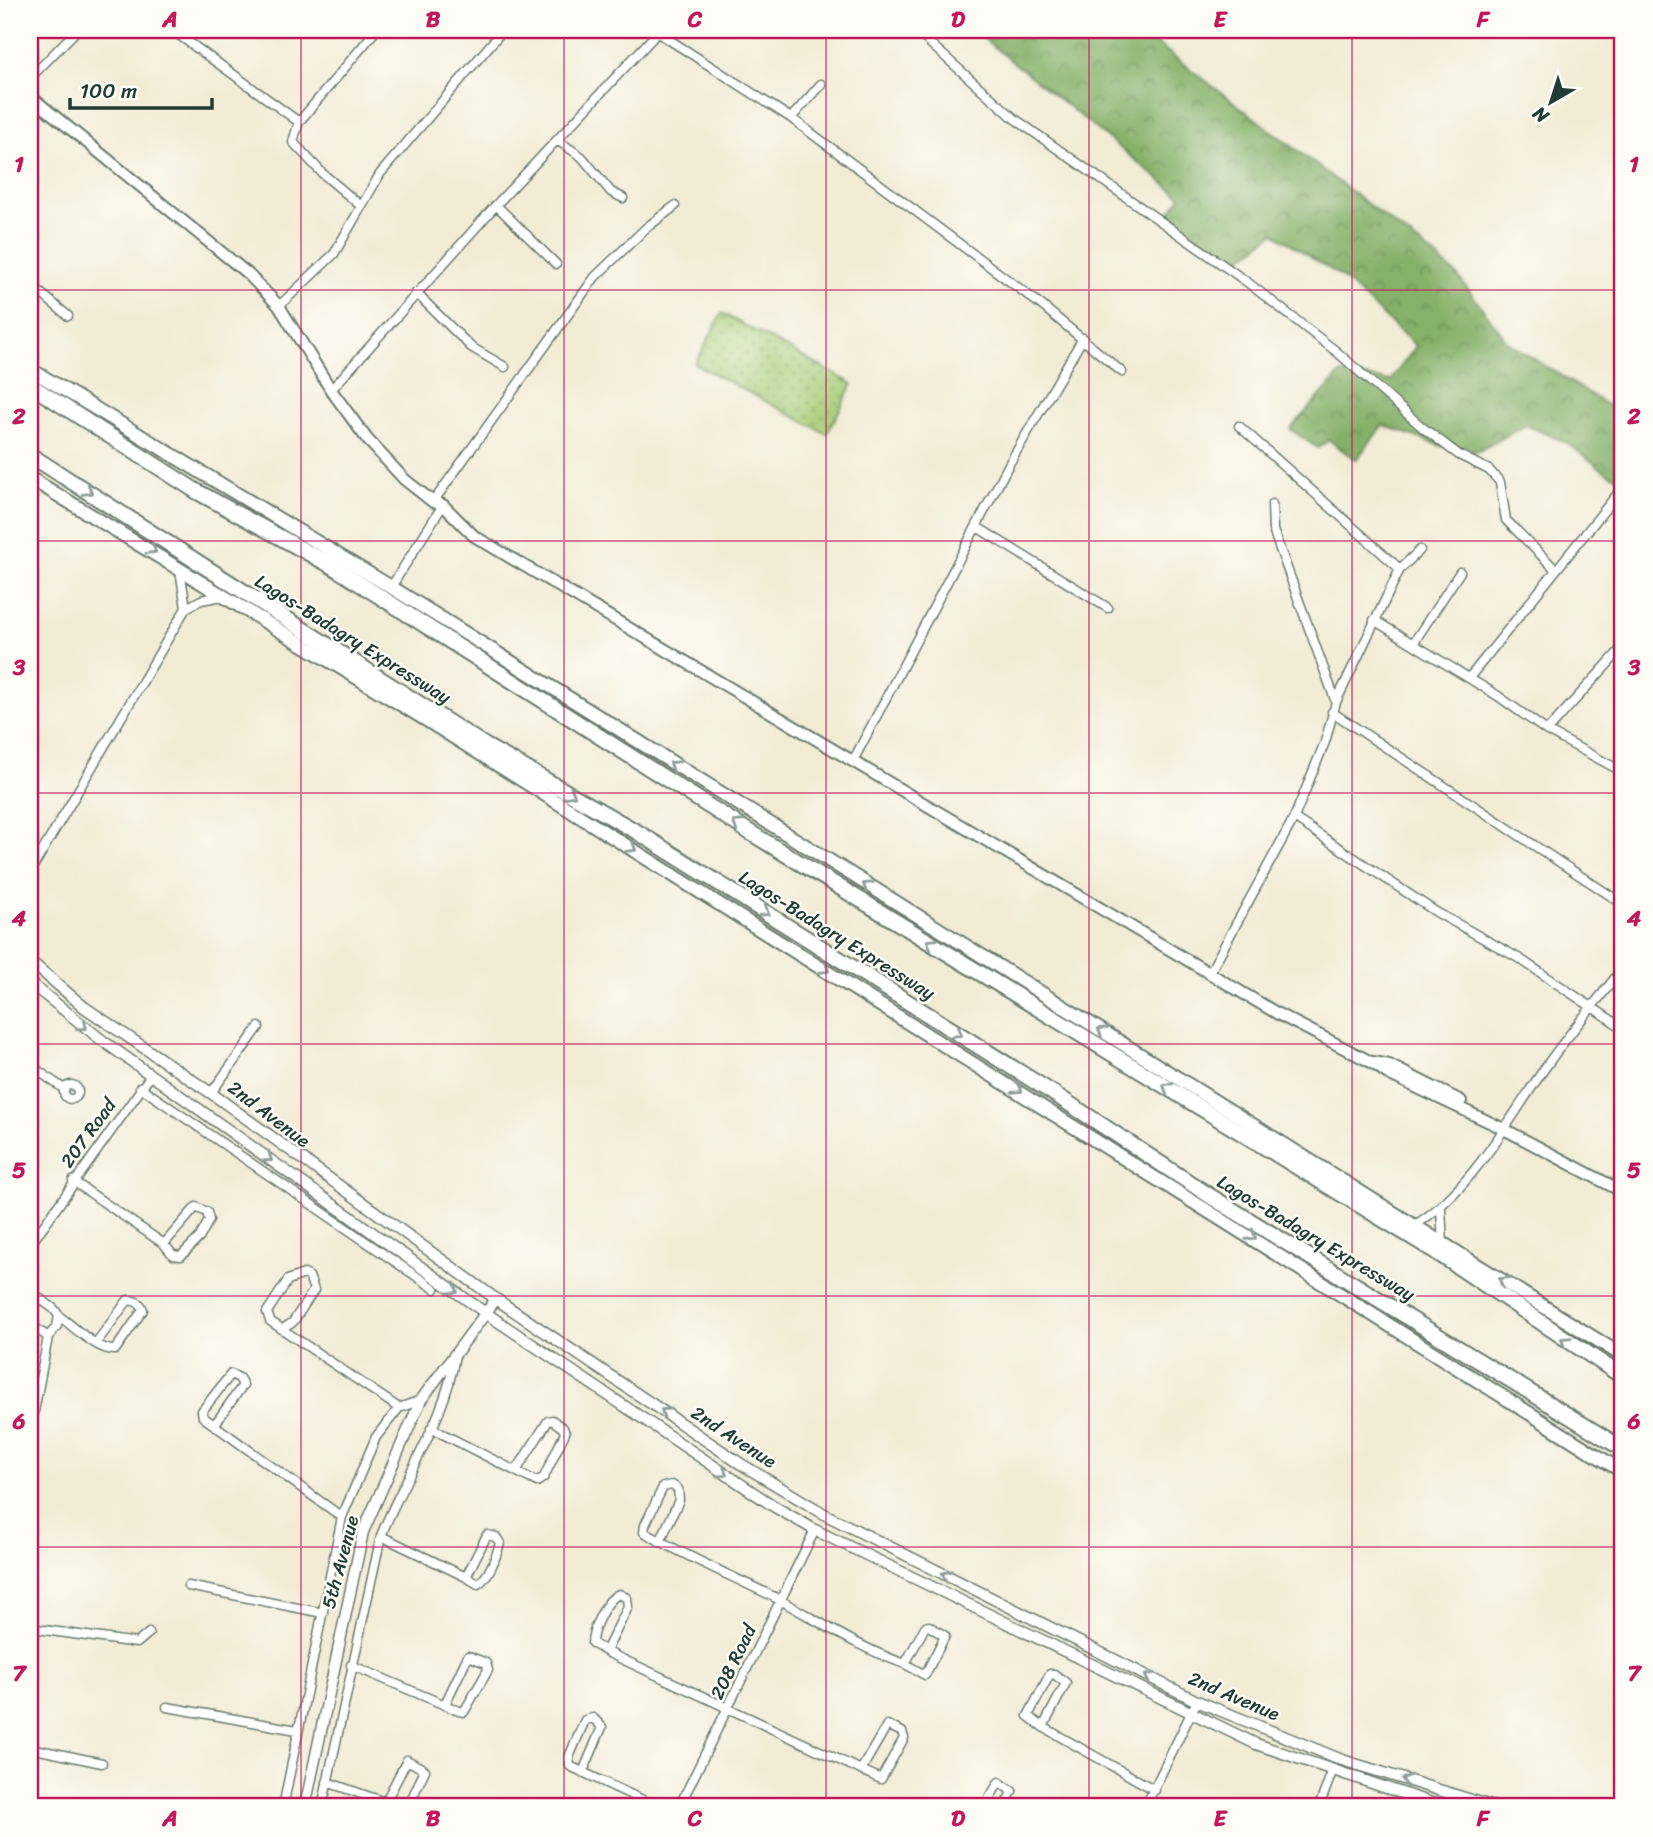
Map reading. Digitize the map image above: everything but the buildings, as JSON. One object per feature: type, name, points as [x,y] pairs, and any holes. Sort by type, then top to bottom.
[{"type":"highway","points":[[30,385],[196,491],[332,566],[751,833],[1433,1250],[1623,1377]]},
{"type":"highway","name":"Lagos-Badagry Expressway","points":[[30,455],[484,745],[639,833],[1056,1095],[1210,1196],[1623,1449]]},
{"type":"main road","points":[[30,96],[212,242],[279,306],[331,390],[385,458],[474,536],[855,759],[995,848],[1278,1014],[1371,1062],[1388,1074],[1506,1127],[1623,1185]]},
{"type":"main road","points":[[30,369],[391,587],[1623,1356]]},
{"type":"main road","name":"Lagos-Badagry Expressway","points":[[30,478],[226,596],[1185,1193],[1623,1472]]},
{"type":"main road","points":[[1506,1127],[1623,1192]]},
{"type":"street","points":[[30,78],[77,30]]},
{"type":"street","points":[[172,30],[299,122]]},
{"type":"street","points":[[279,306],[334,254],[368,191],[503,30]]},
{"type":"street","points":[[915,30],[1015,119],[1247,282],[1337,352],[1422,427],[1459,455],[1489,470],[1500,482],[1506,520],[1555,569]]},
{"type":"street","points":[[331,390],[416,292],[656,31],[791,118],[1083,338],[1122,372]]},
{"type":"street","points":[[361,206],[322,173],[293,142],[299,122],[373,34]]},
{"type":"street","points":[[791,118],[821,84]]},
{"type":"street","points":[[556,139],[582,158],[611,191],[623,198]]},
{"type":"street","points":[[496,205],[556,264]]},
{"type":"street","points":[[391,587],[438,504],[595,277],[674,205]]},
{"type":"street","points":[[30,284],[68,316]]},
{"type":"street","points":[[416,292],[471,346],[505,367]]},
{"type":"street","points":[[855,759],[1009,464],[1083,338]]},
{"type":"street","points":[[1239,426],[1400,569]]},
{"type":"street","points":[[1469,678],[1623,487]]},
{"type":"street","points":[[1272,505],[1273,530],[1336,702]]},
{"type":"street","points":[[977,527],[1108,608]]},
{"type":"street","points":[[1210,972],[1294,818],[1325,742],[1336,702],[1374,620],[1400,569],[1420,550]]},
{"type":"street","points":[[179,567],[186,608]]},
{"type":"street","points":[[1414,642],[1460,572]]},
{"type":"street","points":[[30,872],[186,608],[201,600],[226,596]]},
{"type":"street","points":[[1374,620],[1414,642],[1547,731],[1623,772]]},
{"type":"street","points":[[1547,731],[1623,647]]},
{"type":"street","points":[[1332,712],[1623,904]]},
{"type":"street","points":[[1294,818],[1436,912],[1594,1005],[1623,1028]]},
{"type":"street","name":"2nd Avenue","points":[[30,961],[84,1007],[211,1093],[496,1299],[741,1464],[826,1515],[1197,1701],[1342,1760],[1494,1807]]},
{"type":"street","points":[[1415,1225],[1441,1209],[1506,1127],[1548,1063],[1623,968]]},
{"type":"street","name":"2nd Avenue","points":[[30,983],[151,1074],[487,1314],[725,1475],[815,1530],[1256,1744],[1332,1772],[1443,1807]]},
{"type":"street","points":[[211,1093],[259,1027]]},
{"type":"street","points":[[30,1065],[64,1089]]},
{"type":"street","name":"207 Road","points":[[30,1245],[151,1074]]},
{"type":"street","points":[[140,1087],[435,1290]]},
{"type":"street","points":[[73,1181],[164,1244],[173,1255],[181,1256],[189,1250],[209,1220],[207,1212],[196,1207],[189,1212],[164,1244]]},
{"type":"street","points":[[1441,1209],[1443,1244]]},
{"type":"street","points":[[283,1329],[293,1322],[314,1290],[309,1276],[304,1274],[288,1280],[267,1312],[270,1321],[399,1408]]},
{"type":"street","points":[[30,1291],[54,1308],[58,1316],[96,1343],[110,1351],[116,1350],[143,1310],[142,1306],[128,1300],[96,1343]]},
{"type":"street","name":"5th Avenue","points":[[305,1807],[363,1532],[421,1400],[496,1299]]},
{"type":"street","points":[[30,1433],[48,1337],[57,1326],[58,1316]]},
{"type":"street","points":[[30,1324],[48,1337]]},
{"type":"street","points":[[322,1807],[381,1536],[396,1498],[447,1395],[455,1354]]},
{"type":"street","points":[[215,1424],[243,1385],[239,1378],[231,1374],[202,1411],[207,1422],[215,1424],[342,1517]]},
{"type":"street","points":[[283,1807],[342,1517],[376,1437],[399,1408],[421,1400]]},
{"type":"street","points":[[431,1428],[516,1471],[540,1481],[565,1433],[563,1428],[548,1420],[516,1471]]},
{"type":"street","points":[[660,1542],[679,1500],[678,1489],[672,1485],[663,1488],[644,1532],[660,1542],[780,1601],[846,1640],[927,1674],[944,1633],[925,1627],[905,1664]]},
{"type":"street","name":"208 Road","points":[[678,1807],[815,1530]]},
{"type":"street","points":[[381,1536],[478,1584],[483,1581],[496,1558],[500,1543],[496,1537],[487,1535],[466,1577]]},
{"type":"street","points":[[188,1586],[323,1613]]},
{"type":"street","points":[[606,1651],[628,1607],[627,1598],[619,1594],[611,1598],[592,1634],[592,1643],[606,1651],[883,1779],[904,1738],[902,1732],[885,1726],[862,1769]]},
{"type":"street","points":[[30,1628],[137,1643],[149,1633]]},
{"type":"street","points":[[351,1665],[459,1711],[468,1710],[488,1670],[486,1663],[468,1656],[444,1704]]},
{"type":"street","points":[[1043,1727],[1066,1683],[1052,1673],[1028,1716],[1043,1727],[1155,1790]]},
{"type":"street","points":[[1145,1807],[1197,1701]]},
{"type":"street","points":[[167,1707],[297,1730]]},
{"type":"street","points":[[583,1772],[602,1727],[593,1718],[585,1720],[569,1757],[570,1766],[658,1807]]},
{"type":"street","points":[[30,1748],[102,1763]]},
{"type":"street","points":[[386,1801],[407,1760],[425,1770],[408,1807]]},
{"type":"street","points":[[1319,1807],[1332,1772]]},
{"type":"street","points":[[327,1782],[399,1807]]},
{"type":"street","points":[[984,1807],[999,1782],[1012,1791],[1005,1807]]},
{"type":"green space","points":[[973,30],[1139,30],[1429,251],[1457,275],[1508,342],[1623,415],[1623,479],[1609,474],[1565,442],[1526,425],[1477,452],[1441,446],[1383,425],[1356,460],[1329,440],[1318,448],[1290,429],[1341,373],[1390,381],[1416,346],[1340,276],[1274,233],[1235,263],[1165,219],[1181,197]]},
{"type":"green space","points":[[722,313],[853,384],[827,434],[695,364]]}]
